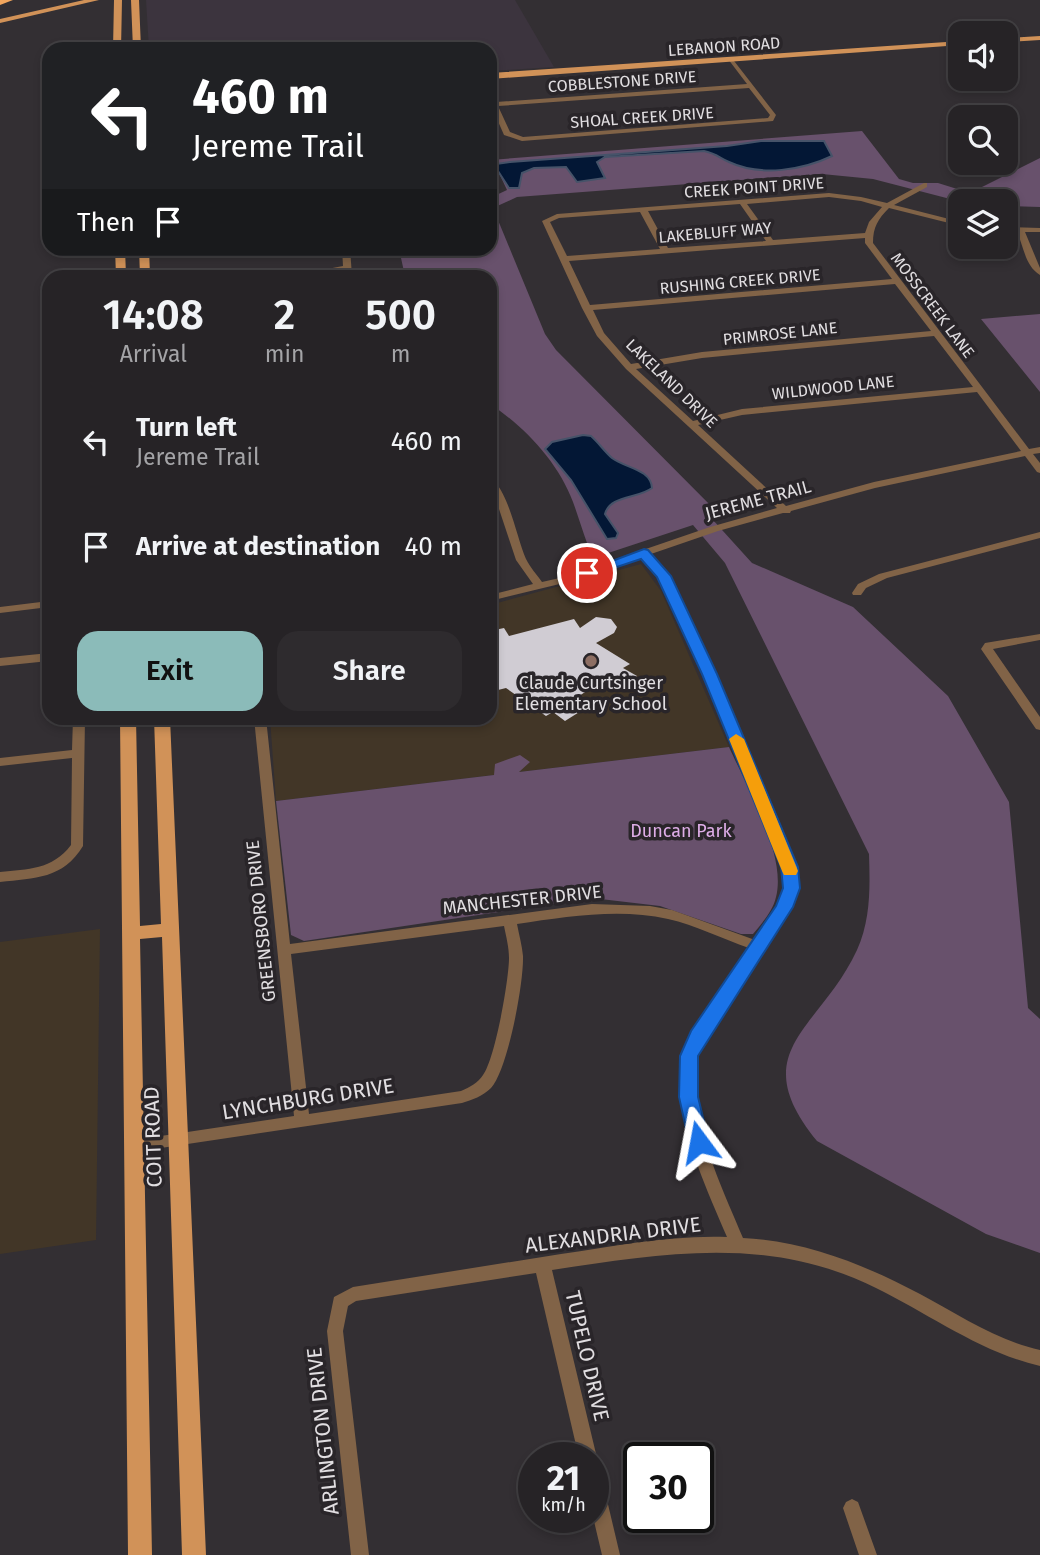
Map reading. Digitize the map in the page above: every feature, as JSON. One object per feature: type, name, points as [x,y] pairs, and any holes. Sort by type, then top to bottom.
[{"type":"highway","points":[[0,2],[9,0]]},
{"type":"main road","points":[[0,21],[95,0]]},
{"type":"main road","points":[[135,0],[137,42]]},
{"type":"main road","points":[[86,1],[118,3],[117,42]]},
{"type":"main road","points":[[1018,39],[1040,38]]},
{"type":"main road","points":[[1018,46],[1040,44]]},
{"type":"main road","name":"LEBANON ROAD","points":[[497,76],[733,62],[948,45]]},
{"type":"main road","name":"LEBANON ROAD","points":[[892,51],[948,50]]},
{"type":"main road","name":"LEBANON ROAD","points":[[497,81],[733,62]]},
{"type":"main road","name":"COIT ROAD","points":[[128,725],[140,1555]]},
{"type":"main road","name":"COIT ROAD","points":[[162,725],[194,1555]]},
{"type":"main road","points":[[131,934],[170,929]]},
{"type":"street","points":[[733,62],[773,115],[771,120]]},
{"type":"street","name":"COBBLESTONE DRIVE","points":[[497,104],[751,86]]},
{"type":"street","points":[[497,111],[507,133],[514,138]]},
{"type":"street","name":"SHOAL CREEK DRIVE","points":[[514,138],[771,120]]},
{"type":"street","points":[[868,235],[872,222],[888,206],[924,186]]},
{"type":"street","name":"CREEK POINT DRIVE","points":[[547,219],[557,216],[829,195],[948,221]]},
{"type":"street","points":[[742,202],[770,241]]},
{"type":"street","points":[[643,210],[665,250]]},
{"type":"street","name":"LAKELAND DRIVE","points":[[547,219],[563,259],[600,334],[629,367],[786,511]]},
{"type":"street","points":[[1020,230],[1040,230]]},
{"type":"street","points":[[1020,230],[1027,242],[1030,260],[1040,273]]},
{"type":"street","name":"LAKEBLUFF WAY","points":[[563,259],[868,235]]},
{"type":"street","name":"MOSSCREEK LANE","points":[[868,235],[869,243],[896,281],[1040,470]]},
{"type":"street","name":"RUSHING CREEK DRIVE","points":[[586,308],[896,281]]},
{"type":"street","name":"PRIMROSE LANE","points":[[629,367],[702,355],[935,333]]},
{"type":"street","name":"WILDWOOD LANE","points":[[692,424],[742,412],[979,389]]},
{"type":"street","name":"JEREME TRAIL","points":[[497,596],[539,586],[714,529],[913,476],[1040,450]]},
{"type":"street","points":[[497,494],[521,560],[539,586]]},
{"type":"street","points":[[857,593],[862,586],[883,576],[1040,535]]},
{"type":"street","points":[[644,553],[664,576],[678,602],[789,867],[789,897],[761,947],[698,1037],[689,1056],[687,1073],[699,1142],[737,1243]]},
{"type":"street","points":[[0,610],[42,605]]},
{"type":"street","points":[[1040,637],[987,647],[1040,726]]},
{"type":"street","points":[[0,662],[42,658]]},
{"type":"street","points":[[0,877],[49,871],[66,863],[77,846],[79,725]]},
{"type":"street","name":"GREENSBORO DRIVE","points":[[261,725],[302,1121]]},
{"type":"street","points":[[0,762],[78,753]]},
{"type":"street","name":"MANCHESTER DRIVE","points":[[284,950],[592,909],[650,911],[699,923],[761,947]]},
{"type":"street","name":"LYNCHBURG DRIVE","points":[[134,1146],[462,1097],[485,1085],[496,1065],[515,977],[516,957],[509,919]]},
{"type":"street","name":"ALEXANDRIA DRIVE","points":[[340,1302],[364,1291],[542,1264],[680,1245],[737,1243],[792,1250],[834,1261],[916,1300],[972,1334],[1040,1358]]},
{"type":"street","name":"TUPELO DRIVE","points":[[542,1264],[584,1442]]},
{"type":"street","name":"ARLINGTON DRIVE","points":[[340,1302],[335,1331],[360,1555]]},
{"type":"street","points":[[852,1508],[868,1555]]},
{"type":"street","points":[[606,1533],[611,1555]]},
{"type":"shaded area","points":[[146,0],[515,0],[554,67],[497,71],[497,42],[149,42]]},
{"type":"shaded area","name":"Claude Curtsinger Elementary School","points":[[641,564],[661,591],[729,747],[276,801],[271,725],[497,725],[497,603]]},
{"type":"shaded area","points":[[100,929],[96,1240],[0,1254],[0,942]]},
{"type":"green space","points":[[862,131],[899,179],[913,183],[938,183],[957,189],[948,189],[948,198],[873,179],[822,174],[517,197],[497,206],[497,195],[507,190],[497,171],[497,159]]},
{"type":"green space","points":[[1040,158],[1040,207],[1018,206],[1018,189],[978,189],[1006,175],[1018,175],[1018,169]]},
{"type":"green space","points":[[497,218],[545,334],[556,350],[722,517],[713,520],[752,563],[853,607],[948,696],[1009,802],[1028,1008],[1040,1019],[1040,1253],[986,1234],[817,1141],[796,1110],[787,1084],[787,1062],[795,1041],[842,977],[862,938],[869,890],[869,854],[725,563],[693,525],[593,558],[567,487],[559,473],[528,435],[497,409],[497,270],[404,270],[401,256],[497,256]]},
{"type":"green space","points":[[1040,314],[1040,392],[981,319]]},
{"type":"green space","name":"Duncan Park","points":[[729,747],[763,820],[776,861],[778,880],[775,902],[753,934],[741,934],[660,906],[592,898],[304,941],[291,935],[276,801],[494,775],[495,764],[520,755],[530,762],[519,772]]},
{"type":"water","points":[[761,141],[824,141],[832,156],[808,165],[782,170],[741,167],[704,151],[605,157],[597,162],[605,178],[577,182],[566,167],[534,168],[522,173],[519,188],[509,188],[497,170],[497,164],[510,162],[727,146]]},
{"type":"water","points":[[583,435],[591,436],[612,458],[642,473],[651,482],[652,488],[618,500],[608,508],[605,514],[618,533],[616,538],[607,539],[571,480],[545,449],[552,442]]},
{"type":"building","points":[[596,617],[611,619],[617,627],[614,633],[596,643],[630,664],[623,668],[637,676],[612,692],[599,683],[579,696],[592,704],[565,721],[553,712],[546,716],[506,688],[497,690],[497,630],[504,628],[509,636],[574,619],[580,628]]},
{"type":"slow traffic","points":[[736,739],[790,871]]},
{"type":"place","name":"Claude Curtsinger Elementary School","points":[[591,661]]},
{"type":"route","points":[[587,573],[644,553],[664,576],[710,674],[789,867],[791,888],[785,907],[761,947],[698,1037],[689,1056],[689,1097],[699,1142]]}]
